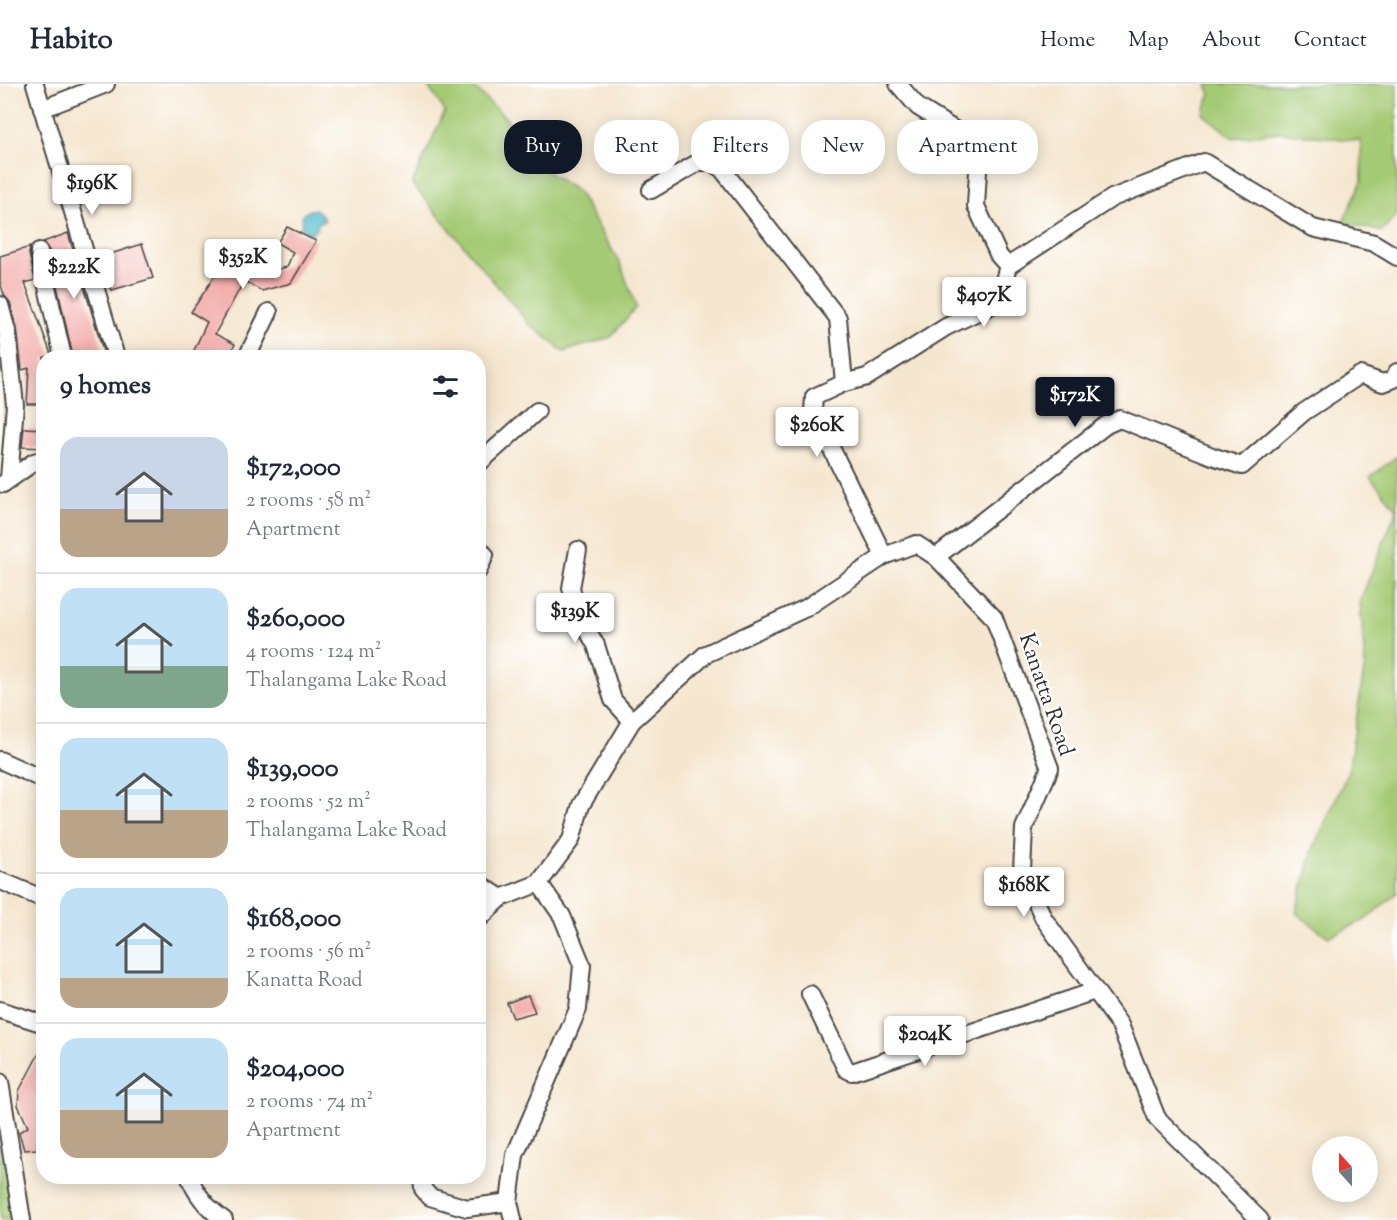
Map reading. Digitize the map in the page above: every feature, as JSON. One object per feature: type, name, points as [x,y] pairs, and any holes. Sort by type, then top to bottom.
[{"type":"street","points":[[35,84],[114,350]]},
{"type":"street","points":[[42,110],[106,84]]},
{"type":"street","points":[[898,84],[918,107],[974,142],[979,154],[976,206],[999,256],[1008,266]]},
{"type":"street","points":[[651,190],[699,162],[711,162],[722,169],[838,318],[844,383]]},
{"type":"street","points":[[884,556],[813,411],[814,397],[844,383],[867,377],[946,327],[998,302],[1008,266],[1112,198],[1203,162],[1313,228],[1374,243],[1397,257]]},
{"type":"street","points":[[39,252],[61,350]]},
{"type":"street","points":[[0,305],[7,331],[15,405],[4,483]]},
{"type":"street","points":[[250,350],[269,312]]},
{"type":"street","points":[[486,912],[501,898],[539,883],[571,840],[581,805],[632,721],[706,654],[806,608],[884,556],[916,544],[936,557],[1106,425],[1120,419],[1242,466],[1304,412],[1360,375],[1383,383],[1394,380],[1397,372]]},
{"type":"street","points":[[486,457],[537,411]]},
{"type":"street","points":[[4,483],[36,461]]},
{"type":"street","points":[[578,550],[571,588],[579,616],[596,645],[613,700],[632,721]]},
{"type":"street","name":"Kanatta Road","points":[[936,557],[994,618],[1050,768],[1024,828],[1022,871],[1044,919],[1120,1025],[1157,1118],[1260,1220]]},
{"type":"street","points":[[0,760],[36,776]]},
{"type":"street","points":[[1,881],[36,896]]},
{"type":"street","points":[[513,1220],[508,1202],[514,1155],[578,1009],[582,965],[562,916],[539,883]]},
{"type":"street","points":[[486,888],[501,898]]},
{"type":"street","points":[[810,994],[846,1069],[852,1072],[1095,991]]},
{"type":"street","points":[[0,1010],[36,1021]]},
{"type":"street","points":[[0,1082],[21,1220]]},
{"type":"street","points":[[192,1184],[195,1192],[213,1212],[224,1220]]},
{"type":"street","points":[[423,1184],[423,1189],[430,1197],[467,1208],[508,1202]]},
{"type":"green space","points":[[417,84],[470,84],[506,118],[507,120],[504,120],[504,174],[551,174],[578,192],[621,265],[636,307],[611,337],[564,352],[529,324],[412,184],[445,111],[427,85]]},
{"type":"green space","points":[[1207,84],[1397,84],[1397,215],[1382,232],[1343,222],[1362,181],[1361,141],[1279,132],[1233,138],[1203,114],[1210,93]]},
{"type":"green space","points":[[1397,456],[1397,509],[1370,477]]},
{"type":"green space","points":[[1397,509],[1397,893],[1365,920],[1328,937],[1296,913],[1313,849],[1348,772],[1365,664],[1360,601]]},
{"type":"green space","points":[[0,1082],[20,1220],[0,1220]]},
{"type":"water","points":[[316,209],[325,221],[318,223],[317,229],[310,234],[301,227],[303,214]]},
{"type":"building","points":[[287,227],[316,241],[291,283],[262,291],[244,281],[215,334],[235,344],[232,350],[194,350],[207,322],[191,312],[218,271],[222,273],[233,249],[273,270],[287,267],[293,252],[277,243]]},
{"type":"building","points":[[68,233],[103,350],[71,350],[49,250],[43,242]]},
{"type":"building","points":[[142,244],[153,278],[112,290],[103,276],[98,258]]},
{"type":"building","points":[[30,247],[29,254],[35,280],[25,283],[49,350],[36,350],[36,404],[27,404],[29,368],[22,370],[17,328],[10,302],[4,295],[0,282],[0,256]]},
{"type":"building","points":[[24,428],[36,429],[36,448],[22,447]]},
{"type":"building","points":[[528,995],[535,1012],[513,1018],[507,1003]]},
{"type":"building","points":[[36,1059],[36,1149],[24,1150],[19,1132],[28,1127],[18,1105],[19,1091]]}]
